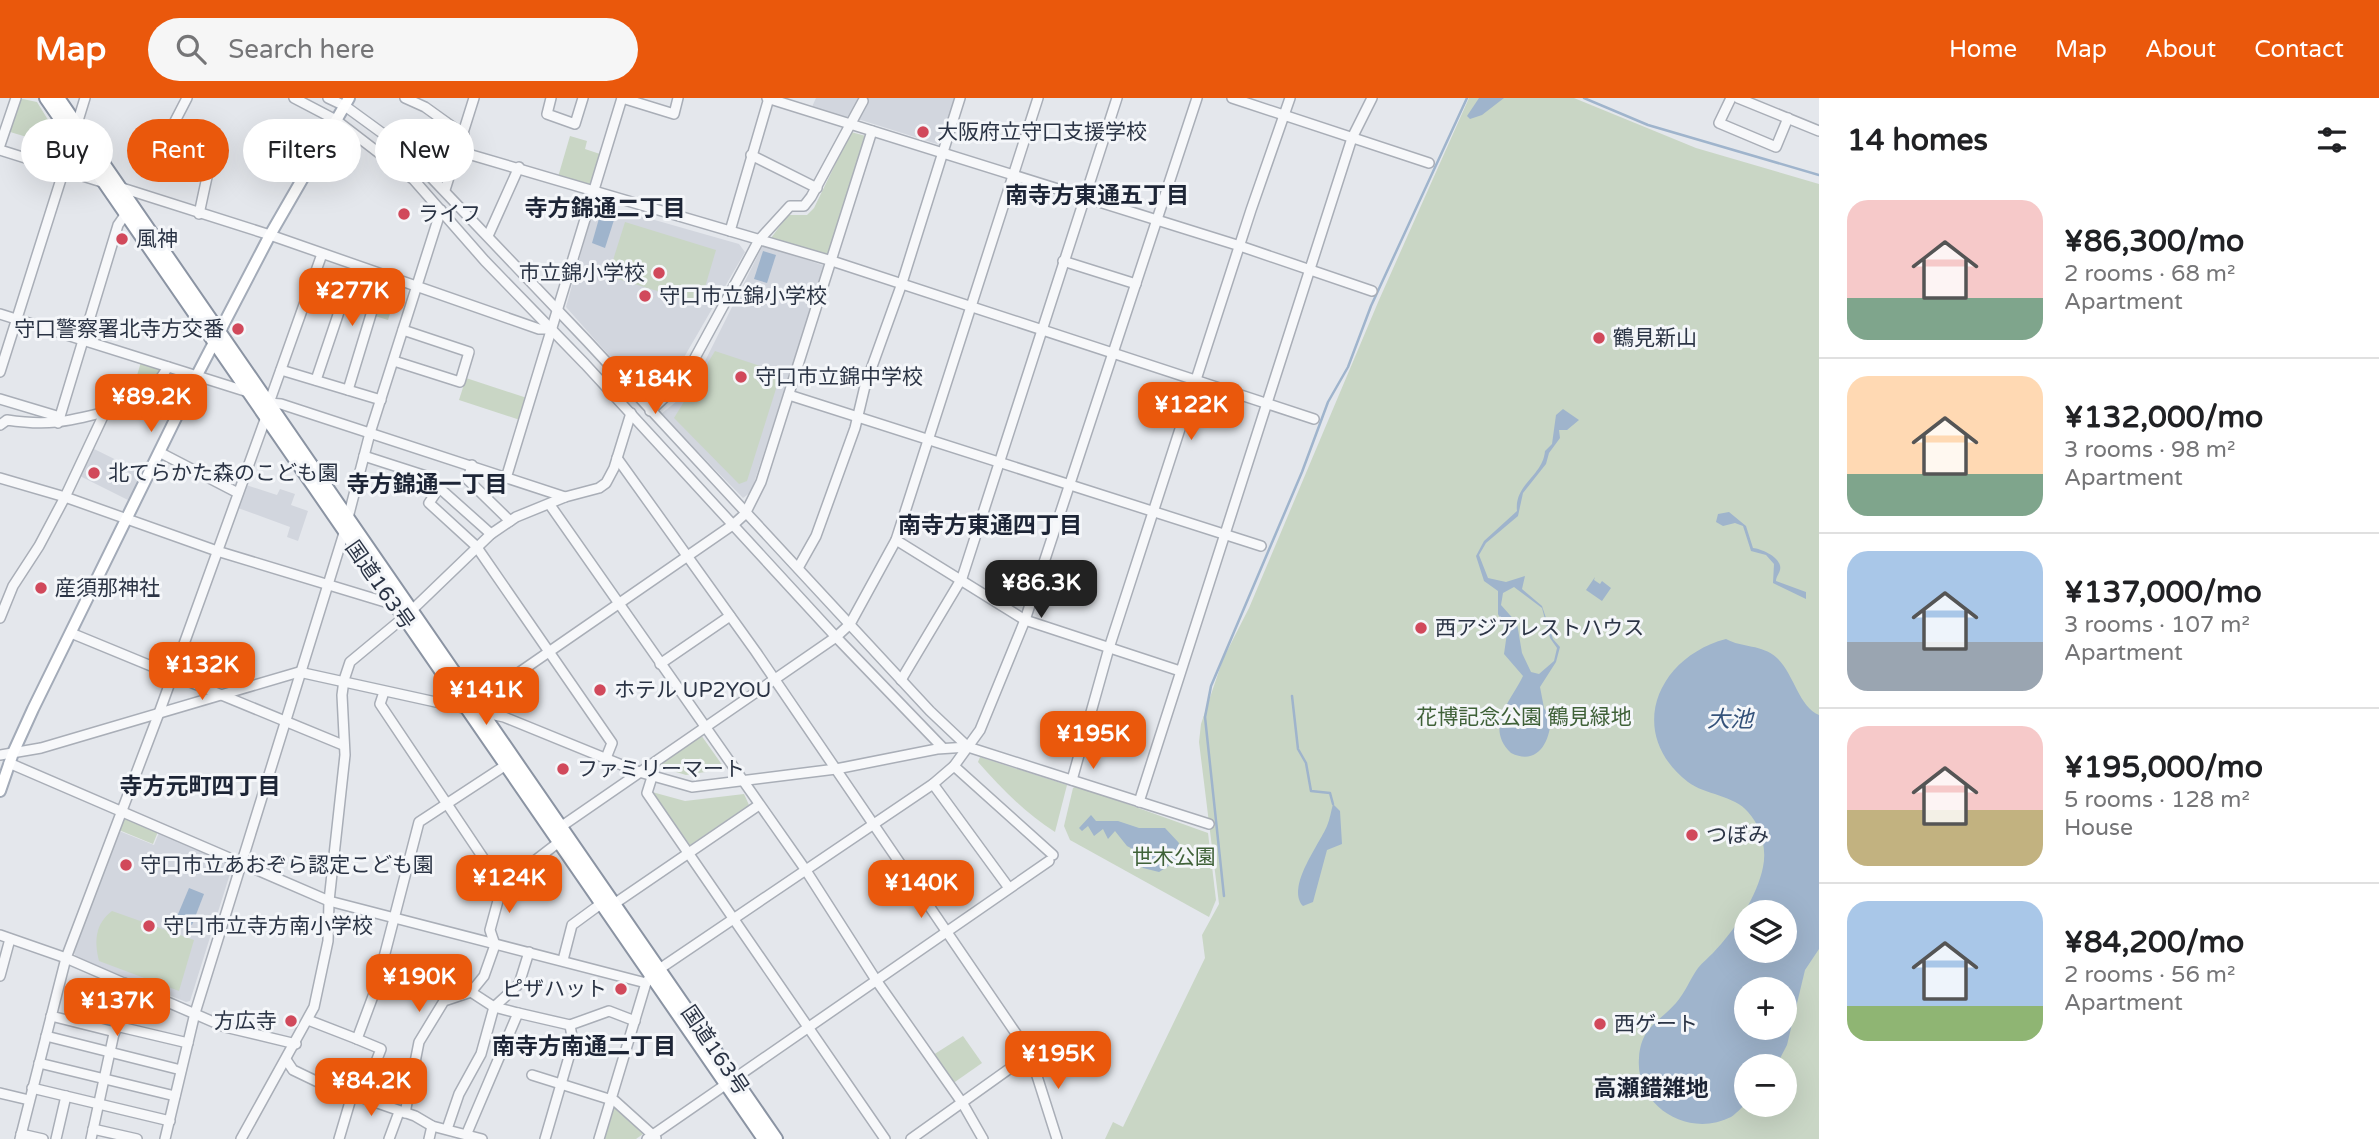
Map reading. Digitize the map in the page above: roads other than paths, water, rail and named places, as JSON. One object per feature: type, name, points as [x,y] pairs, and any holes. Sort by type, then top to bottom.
[{"type":"highway","name":"国道163号","points":[[46,98],[61,119]]},
{"type":"highway","name":"国道163号","points":[[58,98],[73,119]]},
{"type":"highway","name":"国道163号","points":[[113,177],[217,338],[248,392],[394,606],[407,615]]},
{"type":"highway","name":"国道163号","points":[[103,182],[217,338],[269,403],[348,518],[407,615],[562,826],[653,976],[776,1139]]},
{"type":"highway","name":"国道163号","points":[[474,707],[506,765],[559,842],[608,903]]},
{"type":"highway","name":"国道163号","points":[[731,1082],[764,1139]]},
{"type":"main road","points":[[338,119],[347,102]]},
{"type":"main road","points":[[0,791],[7,757],[196,377],[301,182]]},
{"type":"street","points":[[0,145],[16,98]]},
{"type":"street","points":[[79,119],[85,98]]},
{"type":"street","points":[[176,119],[187,98]]},
{"type":"street","points":[[294,98],[335,119]]},
{"type":"street","points":[[328,98],[347,102],[404,149],[445,190],[745,514],[968,747]]},
{"type":"street","points":[[405,98],[425,107],[442,119]]},
{"type":"street","points":[[468,119],[474,98]]},
{"type":"street","points":[[551,98],[547,114],[575,124],[583,98]]},
{"type":"street","points":[[507,475],[622,98],[674,114],[678,98]]},
{"type":"street","points":[[730,231],[768,98],[1084,196],[1372,291]]},
{"type":"street","points":[[798,568],[816,536],[859,417],[865,386],[901,286],[960,98]]},
{"type":"street","points":[[389,1139],[402,1112],[419,1042],[444,1001],[471,992],[485,976],[495,944],[490,930],[502,886],[559,842],[562,826],[836,637],[849,624],[896,540],[1038,98]]},
{"type":"street","points":[[901,680],[962,578],[1117,98]]},
{"type":"street","points":[[599,1139],[635,1021],[653,976],[805,869],[933,784],[954,766],[980,730],[1025,620],[1197,98]]},
{"type":"street","points":[[1232,98],[1429,163]]},
{"type":"street","points":[[1072,780],[1109,648],[1290,98]]},
{"type":"street","points":[[1139,802],[1352,138],[1372,98]]},
{"type":"street","points":[[1731,98],[1719,123],[1776,147],[1788,118]]},
{"type":"street","points":[[1738,98],[1819,131]]},
{"type":"street","points":[[650,411],[677,386],[690,366],[759,240],[790,206],[804,206],[817,188],[865,99]]},
{"type":"street","points":[[474,707],[745,514],[761,482],[872,131]]},
{"type":"street","points":[[361,138],[414,180],[836,637],[943,748]]},
{"type":"street","points":[[0,150],[21,157]]},
{"type":"street","points":[[474,155],[832,261],[901,286],[972,306],[1314,419]]},
{"type":"street","points":[[751,155],[817,188]]},
{"type":"street","points":[[488,236],[519,167]]},
{"type":"street","points":[[0,372],[59,182]]},
{"type":"street","points":[[103,182],[270,235],[539,329],[552,329]]},
{"type":"street","points":[[199,214],[206,182]]},
{"type":"street","points":[[445,190],[448,182]]},
{"type":"street","points":[[166,1139],[195,1013],[344,533],[370,433],[441,210]]},
{"type":"street","points":[[60,420],[118,225],[125,215]]},
{"type":"street","points":[[322,254],[269,403],[281,404],[507,475],[565,497]]},
{"type":"street","points":[[1063,261],[1136,284]]},
{"type":"street","points":[[348,390],[383,275]]},
{"type":"street","points":[[313,284],[375,305]]},
{"type":"street","points":[[316,380],[345,294]]},
{"type":"street","points":[[0,314],[248,392]]},
{"type":"street","points":[[394,361],[460,382],[469,352],[403,330]]},
{"type":"street","points":[[0,425],[7,420],[36,425],[129,405],[152,391],[168,367]]},
{"type":"street","points":[[281,370],[381,400]]},
{"type":"street","points":[[789,395],[1261,546]]},
{"type":"street","points":[[0,398],[60,420]]},
{"type":"street","points":[[0,618],[13,586],[39,546],[65,497],[105,412]]},
{"type":"street","points":[[241,1139],[296,1044],[314,1007],[328,941],[329,901],[345,755],[344,680],[350,662],[407,615],[491,534],[510,521],[606,483],[631,413]]},
{"type":"street","points":[[43,1139],[21,1137],[66,958],[159,713],[266,418]]},
{"type":"street","points":[[159,452],[239,493]]},
{"type":"street","points":[[364,456],[426,476],[491,534]]},
{"type":"street","points":[[617,458],[874,822],[1030,1054],[1057,1139]]},
{"type":"street","points":[[472,465],[468,480],[510,521]]},
{"type":"street","points":[[0,478],[65,497],[126,521],[217,551],[394,606]]},
{"type":"street","points":[[439,488],[429,503],[476,546],[550,651],[612,743],[606,758]]},
{"type":"street","points":[[550,505],[805,869],[876,980],[963,1104],[983,1139]]},
{"type":"street","points":[[896,540],[962,578],[1025,620],[1180,671]]},
{"type":"street","points":[[660,664],[730,615]]},
{"type":"street","points":[[71,633],[343,745]]},
{"type":"street","points":[[7,757],[299,672],[344,680],[384,692],[474,707],[639,772],[692,787],[835,769],[943,748],[968,747],[1209,824]]},
{"type":"street","points":[[384,692],[380,704],[502,886]]},
{"type":"street","points":[[7,757],[329,901],[563,960],[653,976]]},
{"type":"street","points":[[357,1039],[376,988],[419,822],[506,765]]},
{"type":"street","points":[[532,1075],[611,1099],[652,1138],[1051,858],[954,766]]},
{"type":"street","points":[[653,776],[647,793],[885,1139]]},
{"type":"street","points":[[933,784],[1009,888]]},
{"type":"street","points":[[563,960],[572,925],[759,805]]},
{"type":"street","points":[[0,976],[5,937],[66,958],[225,1027],[296,1044]]},
{"type":"street","points":[[447,1129],[459,1094],[481,1054],[494,1007],[519,984],[529,952]]},
{"type":"street","points":[[125,983],[92,1134],[137,1139]]},
{"type":"street","points":[[471,992],[494,1007],[570,1025],[609,1011],[635,1021]]},
{"type":"street","points":[[467,1133],[518,1013]]},
{"type":"street","points":[[51,1016],[188,1043]]},
{"type":"street","points":[[308,1020],[381,1049],[339,1139]]},
{"type":"street","points":[[545,1139],[573,1043],[570,1025]]},
{"type":"street","points":[[46,1036],[181,1070]]},
{"type":"street","points":[[911,1139],[1030,1054]]},
{"type":"street","points":[[286,1061],[293,1070],[432,1126],[482,1139]]},
{"type":"street","points":[[39,1063],[175,1096]]},
{"type":"street","points":[[33,1088],[170,1121]]},
{"type":"street","points":[[0,1093],[29,1100]]},
{"type":"street","points":[[56,1139],[66,1096]]},
{"type":"street","points":[[429,1139],[432,1126]]},
{"type":"water","points":[[1479,98],[1504,98],[1482,115],[1470,119],[1467,116]]},
{"type":"water","points":[[600,215],[614,220],[605,248],[592,243]]},
{"type":"water","points":[[763,251],[776,255],[767,283],[754,279]]},
{"type":"water","points":[[1563,409],[1579,420],[1567,430],[1559,430],[1560,438],[1549,453],[1546,464],[1523,493],[1518,516],[1486,543],[1479,555],[1488,578],[1506,582],[1525,576],[1522,589],[1542,606],[1553,639],[1560,647],[1556,662],[1540,687],[1544,708],[1551,718],[1548,735],[1541,749],[1535,754],[1520,756],[1511,753],[1503,743],[1500,724],[1502,714],[1523,676],[1504,654],[1507,633],[1498,614],[1498,591],[1484,581],[1476,556],[1484,541],[1517,511],[1520,494],[1539,467],[1545,451],[1552,444],[1556,415]],"holes":[[[1514,587],[1542,608],[1550,638],[1557,648],[1554,661],[1539,674],[1531,672],[1522,653],[1517,623],[1501,605],[1503,593]]]},
{"type":"water","points":[[1729,512],[1746,526],[1753,548],[1766,552],[1778,562],[1780,570],[1776,581],[1806,592],[1806,599],[1773,583],[1774,564],[1766,555],[1751,551],[1743,526],[1735,523],[1723,526],[1716,522],[1718,514]]},
{"type":"water","points":[[1595,577],[1594,580],[1600,584],[1602,581],[1611,588],[1602,601],[1586,590]]},
{"type":"water","name":"大池","points":[[1726,639],[1758,648],[1777,658],[1806,705],[1819,715],[1819,949],[1805,970],[1797,1003],[1797,977],[1734,977],[1734,1040],[1788,1040],[1787,1045],[1782,1054],[1734,1054],[1734,1114],[1715,1123],[1698,1124],[1667,1114],[1655,1104],[1646,1091],[1640,1075],[1639,1058],[1643,1039],[1679,999],[1698,968],[1734,928],[1734,963],[1797,963],[1797,900],[1751,900],[1760,878],[1764,853],[1760,831],[1753,818],[1735,802],[1688,782],[1669,763],[1658,742],[1654,720],[1658,699],[1667,679],[1682,662],[1702,648]]},
{"type":"water","points":[[1333,804],[1340,811],[1342,844],[1327,850],[1313,902],[1303,906],[1298,888],[1301,877],[1327,826]]},
{"type":"water","points":[[1091,815],[1096,821],[1118,821],[1139,828],[1165,828],[1179,843],[1175,862],[1159,872],[1143,868],[1135,858],[1138,852],[1127,846],[1115,831],[1108,839],[1103,829],[1094,836],[1088,826],[1082,831],[1079,828]]},
{"type":"water","points":[[189,888],[204,894],[192,925],[176,919]]},
{"type":"waterway","points":[[1224,896],[1205,717],[1211,686],[1302,472],[1328,402],[1348,367],[1371,306],[1467,98]]},
{"type":"waterway","points":[[1584,98],[1648,125],[1819,175]]},
{"type":"waterway","points":[[1292,696],[1298,749],[1306,763],[1311,791],[1330,793],[1333,804]]},
{"type":"place","name":"大阪府立守口支援学校","points":[[923,132]]},
{"type":"place","name":"ライフ","points":[[404,214]]},
{"type":"place","name":"風神","points":[[122,239]]},
{"type":"place","name":"市立錦小学校","points":[[659,273]]},
{"type":"place","name":"守口市立錦小学校","points":[[645,296]]},
{"type":"place","name":"守口警察署北寺方交番","points":[[238,329]]},
{"type":"place","name":"鶴見新山","points":[[1599,338]]},
{"type":"place","name":"守口市立錦中学校","points":[[741,377]]},
{"type":"place","name":"北てらかた森のこども園","points":[[94,473]]},
{"type":"place","name":"産須那神社","points":[[41,588]]},
{"type":"place","name":"西アジアレストハウス","points":[[1421,628]]},
{"type":"place","name":"ホテル UP2YOU","points":[[600,690]]},
{"type":"place","name":"ファミリーマート","points":[[563,769]]},
{"type":"place","name":"つぼみ","points":[[1692,835]]},
{"type":"place","name":"守口市立あおぞら認定こども園","points":[[126,865]]},
{"type":"place","name":"守口市立寺方南小学校","points":[[149,926]]},
{"type":"place","name":"ピザハット","points":[[621,989]]},
{"type":"place","name":"方広寺","points":[[291,1021]]},
{"type":"place","name":"西ゲート","points":[[1600,1024]]},
{"type":"district","name":"南寺方東通五丁目","points":[[1097,195]]},
{"type":"district","name":"寺方錦通二丁目","points":[[605,208]]},
{"type":"district","name":"寺方錦通一丁目","points":[[427,484]]},
{"type":"district","name":"南寺方東通四丁目","points":[[990,525]]},
{"type":"district","name":"寺方元町四丁目","points":[[200,786]]},
{"type":"district","name":"南寺方南通二丁目","points":[[584,1046]]},
{"type":"district","name":"高瀬錯雑地","points":[[1651,1088]]},
{"type":"park label","name":"花博記念公園 鶴見緑地","points":[[1524,717]]},
{"type":"park label","name":"世木公園","points":[[1174,857]]}]
